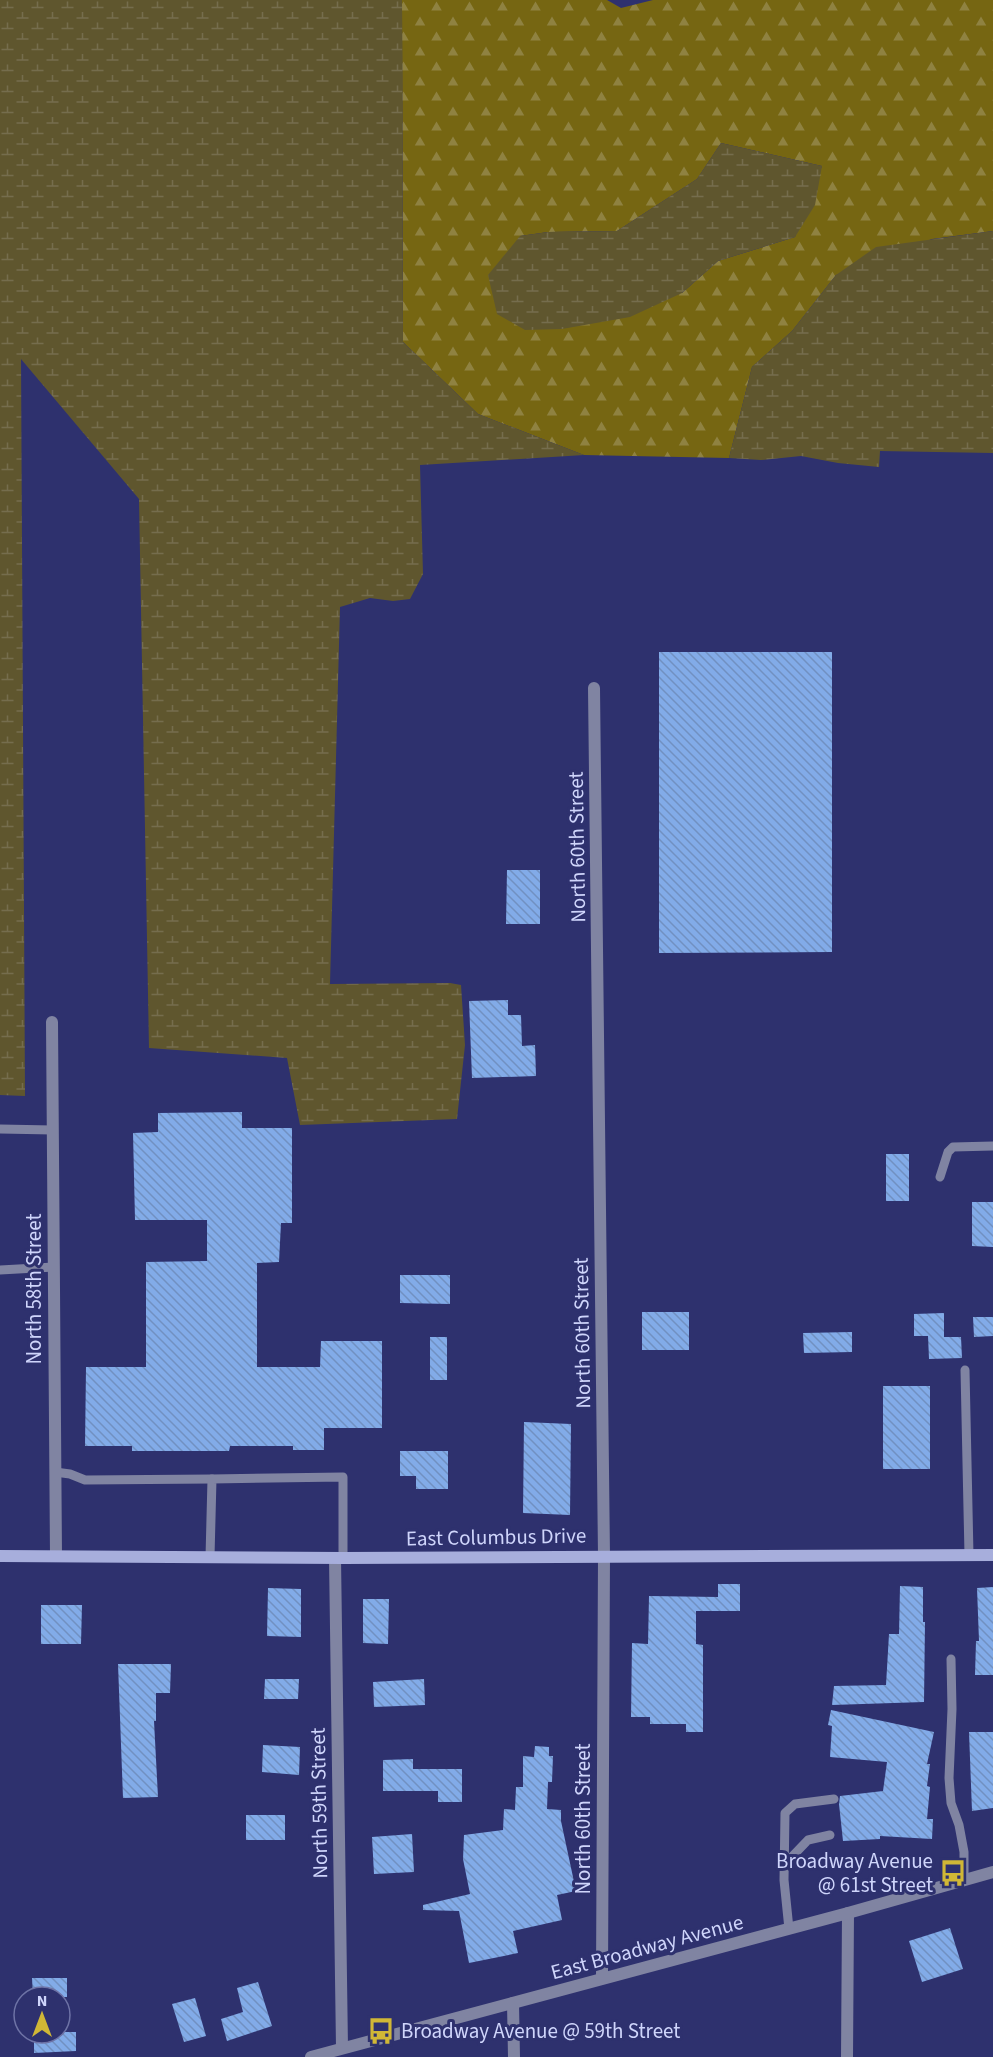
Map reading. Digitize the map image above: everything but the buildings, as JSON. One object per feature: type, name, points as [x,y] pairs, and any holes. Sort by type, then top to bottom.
[{"type":"main road","name":"East Columbus Drive","points":[[0,1556],[339,1558],[993,1555]]},
{"type":"street","name":"North 60th Street","points":[[594,688],[604,1556],[602,1978]]},
{"type":"street","name":"North 58th Street","points":[[52,1022],[56,1556]]},
{"type":"street","name":"North 59th Street","points":[[339,1558],[342,2048]]},
{"type":"street","name":"East Broadway Avenue","points":[[311,2057],[849,1913],[993,1872]]},
{"type":"street","points":[[847,2057],[849,1913]]},
{"type":"street","points":[[513,2003],[513,2057]]},
{"type":"lane","points":[[0,1129],[53,1130]]},
{"type":"lane","points":[[940,1177],[948,1152],[953,1147],[993,1146]]},
{"type":"lane","points":[[0,1270],[54,1267]]},
{"type":"lane","points":[[965,1370],[969,1555]]},
{"type":"lane","points":[[55,1472],[85,1480],[343,1477],[339,1558]]},
{"type":"lane","points":[[210,1557],[212,1479]]},
{"type":"lane","points":[[951,1659],[952,1709],[949,1778],[951,1803],[959,1825],[964,1852],[964,1881]]},
{"type":"lane","points":[[789,1929],[784,1880],[785,1813],[795,1804],[834,1799]]},
{"type":"lane","points":[[784,1865],[808,1840],[830,1835]]},
{"type":"green space","points":[[0,0],[402,0],[403,342],[478,414],[584,455],[420,465],[423,574],[410,599],[393,601],[370,598],[340,607],[330,984],[450,983],[461,985],[465,1045],[457,1119],[300,1125],[287,1058],[149,1048],[139,499],[21,359],[25,1096],[0,1095]]},
{"type":"green space","points":[[402,0],[607,0],[621,8],[653,0],[993,0],[993,231],[932,239],[836,275],[792,331],[752,367],[729,458],[584,455],[478,414],[403,342]],"holes":[[[721,143],[822,166],[795,237],[718,261],[682,293],[520,236],[548,232],[617,231],[697,179]]]},
{"type":"green space","points":[[721,143],[822,166],[815,205],[795,237],[718,261],[682,293],[630,317],[562,329],[525,330],[497,314],[488,275],[520,236],[548,232],[617,231],[697,179]]},
{"type":"green space","points":[[993,231],[993,453],[880,451],[879,467],[801,456],[761,460],[729,458],[752,367],[792,331],[836,275],[876,247]]},
{"type":"place","name":"Broadway Avenue @ 61st Street","points":[[953,1873]]},
{"type":"place","name":"Broadway Avenue @ 59th Street","points":[[381,2031]]}]
